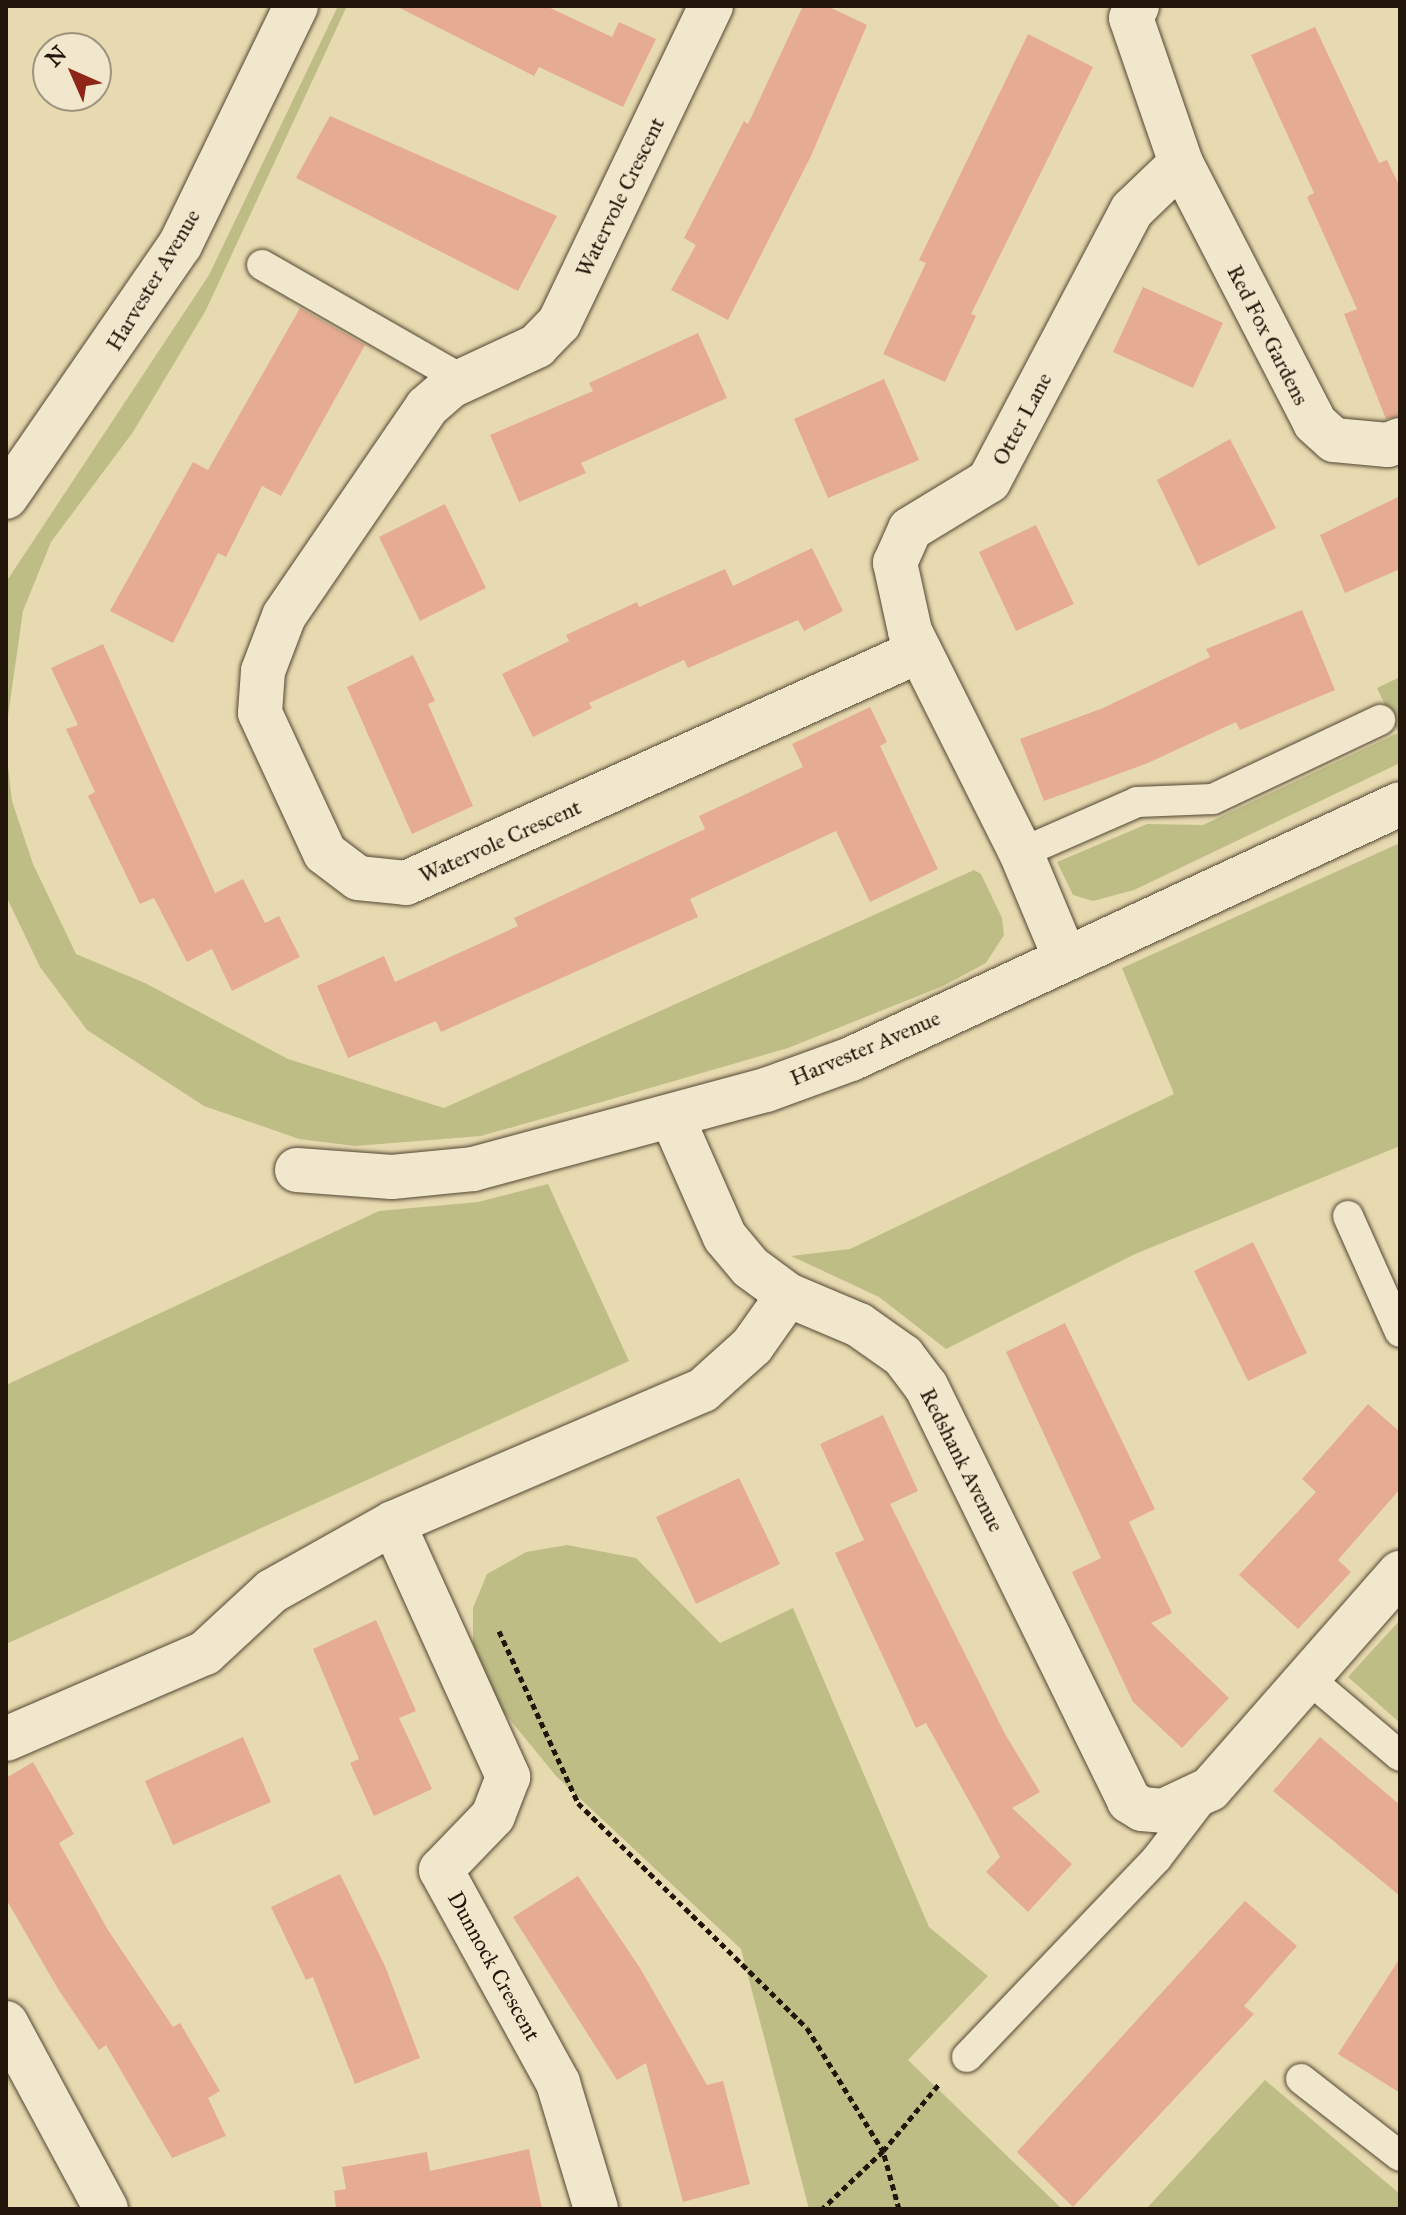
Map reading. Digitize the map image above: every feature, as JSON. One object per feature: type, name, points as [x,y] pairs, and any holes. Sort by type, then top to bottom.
[{"type":"street","points":[[1137,6],[1131,18],[1181,163]]},
{"type":"street","name":"Harvester Avenue","points":[[6,497],[180,245],[293,7]]},
{"type":"street","name":"Watervole Crescent","points":[[706,8],[555,330],[537,346],[463,380],[427,407],[304,586],[272,642],[258,693],[260,713],[325,853],[358,878],[406,883],[919,651]]},
{"type":"street","name":"Red Fox Gardens","points":[[1181,163],[1315,423],[1334,440],[1388,445],[1400,440]]},
{"type":"street","name":"Otter Lane","points":[[1065,958],[1021,853],[919,651],[895,573],[903,539],[910,529],[989,481],[1132,210],[1181,163]]},
{"type":"street","name":"Harvester Avenue","points":[[297,1170],[392,1177],[473,1169],[672,1117],[851,1059],[1400,804]]},
{"type":"street","name":"Redshank Avenue","points":[[672,1117],[725,1237],[750,1267],[788,1295],[859,1325],[903,1356],[926,1386],[1120,1791],[1142,1809],[1163,1811],[1210,1789],[1400,1573]]},
{"type":"street","points":[[6,1739],[205,1653],[272,1591],[393,1523],[703,1390],[752,1346],[788,1295]]},
{"type":"street","name":"Dunnock Crescent","points":[[393,1523],[508,1777],[493,1816],[441,1870],[558,2083],[596,2209]]},
{"type":"street","points":[[6,2023],[106,2209]]},
{"type":"lane","points":[[262,265],[463,380]]},
{"type":"lane","points":[[1021,853],[1137,802],[1213,799],[1380,720]]},
{"type":"lane","points":[[1348,1216],[1400,1332]]},
{"type":"lane","points":[[1309,1679],[1400,1756]]},
{"type":"lane","name":"Redshank Avenue","points":[[959,2064],[1157,1858],[1210,1789]]},
{"type":"lane","points":[[1301,2079],[1400,2156]]},
{"type":"path","points":[[495,1625],[517,1663],[578,1803],[807,2028],[883,2151],[899,2209]]},
{"type":"path","points":[[822,2209],[883,2151],[959,2064]]},
{"type":"shaded area","points":[[338,6],[347,6],[206,310],[133,432],[51,542],[23,611],[6,730],[8,579],[209,275]]},
{"type":"shaded area","points":[[1400,677],[1400,763],[1134,890],[1093,901],[1073,895],[1057,862],[1147,824],[1203,825],[1398,733],[1377,688]]},
{"type":"shaded area","points":[[6,748],[12,801],[33,864],[76,954],[145,983],[288,1059],[444,1108],[974,870],[981,874],[1002,918],[1004,935],[986,963],[943,986],[788,1048],[605,1101],[481,1136],[355,1146],[299,1139],[204,1106],[87,1030],[40,967],[6,896]]},
{"type":"shaded area","points":[[1400,843],[1400,1146],[1135,1254],[946,1349],[879,1297],[791,1256],[850,1249],[1174,1094],[1122,968]]},
{"type":"shaded area","points":[[548,1184],[629,1361],[6,1644],[6,1385],[379,1211],[478,1202]]},
{"type":"shaded area","points":[[567,1545],[636,1558],[720,1643],[793,1608],[929,1927],[988,1976],[908,2060],[1062,2209],[809,2209],[741,1949],[556,1776],[502,1710],[473,1644],[473,1608],[487,1574],[526,1552]]},
{"type":"shaded area","points":[[1400,1620],[1400,1723],[1348,1677]]},
{"type":"shaded area","points":[[1265,2080],[1400,2194],[1400,2209],[1146,2209]]},
{"type":"building","points":[[396,6],[546,6],[612,37],[619,22],[656,39],[623,107],[539,67],[534,76]]},
{"type":"building","points":[[803,6],[827,6],[867,25],[811,156],[728,320],[671,290],[696,245],[684,238],[744,121],[748,124]]},
{"type":"building","points":[[1315,27],[1379,163],[1387,160],[1400,187],[1400,416],[1386,419],[1344,314],[1357,309],[1307,197],[1314,193],[1251,55]]},
{"type":"building","points":[[1028,34],[1093,67],[971,314],[976,316],[945,382],[883,354],[926,263],[919,260]]},
{"type":"building","points":[[330,116],[557,216],[518,291],[296,178]]},
{"type":"building","points":[[1143,287],[1223,323],[1193,388],[1113,352]]},
{"type":"building","points":[[300,308],[365,345],[281,496],[262,486],[226,557],[218,553],[173,643],[110,611],[193,462],[208,470]]},
{"type":"building","points":[[698,333],[727,398],[581,463],[586,473],[519,502],[490,435],[593,391],[589,383]]},
{"type":"building","points":[[884,379],[919,460],[828,498],[794,419]]},
{"type":"building","points":[[1230,439],[1276,528],[1198,566],[1157,480]]},
{"type":"building","points":[[1400,496],[1400,569],[1345,593],[1320,535]]},
{"type":"building","points":[[445,504],[486,588],[420,621],[379,537]]},
{"type":"building","points":[[1036,525],[1074,604],[1016,631],[979,552]]},
{"type":"building","points":[[812,548],[843,611],[804,631],[798,620],[688,668],[684,660],[589,703],[592,708],[533,737],[502,674],[569,641],[566,635],[637,602],[639,607],[725,569],[733,586]]},
{"type":"building","points":[[1302,610],[1335,690],[1240,730],[1236,722],[1148,763],[1044,801],[1020,739],[1103,708],[1210,657],[1206,649]]},
{"type":"building","points":[[103,644],[215,893],[243,879],[265,923],[279,916],[300,957],[232,991],[212,949],[187,962],[154,898],[140,904],[88,796],[95,792],[66,729],[78,725],[51,668]]},
{"type":"building","points":[[413,655],[435,701],[428,704],[473,806],[412,834],[347,687]]},
{"type":"building","points":[[870,707],[887,742],[880,746],[938,869],[870,902],[836,831],[690,899],[698,917],[441,1032],[436,1021],[348,1058],[317,986],[384,956],[395,982],[518,926],[514,918],[705,829],[699,816],[803,767],[792,744]]},
{"type":"building","points":[[1253,1242],[1307,1353],[1248,1381],[1194,1271]]},
{"type":"building","points":[[1065,1323],[1155,1509],[1129,1522],[1172,1613],[1151,1623],[1229,1698],[1182,1748],[1133,1702],[1072,1572],[1101,1558],[1006,1352]]},
{"type":"building","points":[[1368,1404],[1400,1432],[1400,1489],[1338,1560],[1351,1572],[1298,1629],[1239,1575],[1316,1492],[1302,1479]]},
{"type":"building","points":[[883,1415],[918,1491],[890,1504],[1005,1734],[1040,1792],[1012,1808],[1072,1864],[1028,1912],[986,1872],[1000,1857],[926,1723],[916,1728],[835,1553],[864,1540],[820,1444]]},
{"type":"building","points":[[739,1478],[780,1564],[696,1604],[656,1517]]},
{"type":"building","points":[[376,1620],[416,1711],[399,1718],[432,1789],[374,1816],[350,1763],[359,1759],[313,1649]]},
{"type":"building","points":[[243,1737],[271,1802],[173,1845],[145,1781]]},
{"type":"building","points":[[1320,1737],[1400,1805],[1400,1896],[1273,1791]]},
{"type":"building","points":[[33,1762],[74,1834],[59,1843],[108,1930],[173,2027],[180,2023],[220,2091],[208,2098],[226,2136],[172,2158],[106,2045],[99,2050],[58,1989],[6,1899],[6,1778]]},
{"type":"building","points":[[340,1874],[385,1966],[420,2058],[355,2084],[313,1977],[306,1980],[271,1907]]},
{"type":"building","points":[[578,1876],[640,1968],[707,2085],[723,2081],[750,2184],[683,2202],[646,2063],[617,2080],[513,1917]]},
{"type":"building","points":[[1245,1901],[1297,1946],[1244,2006],[1254,2014],[1073,2207],[1017,2152]]},
{"type":"building","points":[[1400,1958],[1400,2093],[1338,2054]]},
{"type":"building","points":[[529,2149],[542,2209],[336,2209],[334,2191],[346,2189],[342,2167],[427,2152],[430,2171]]}]
